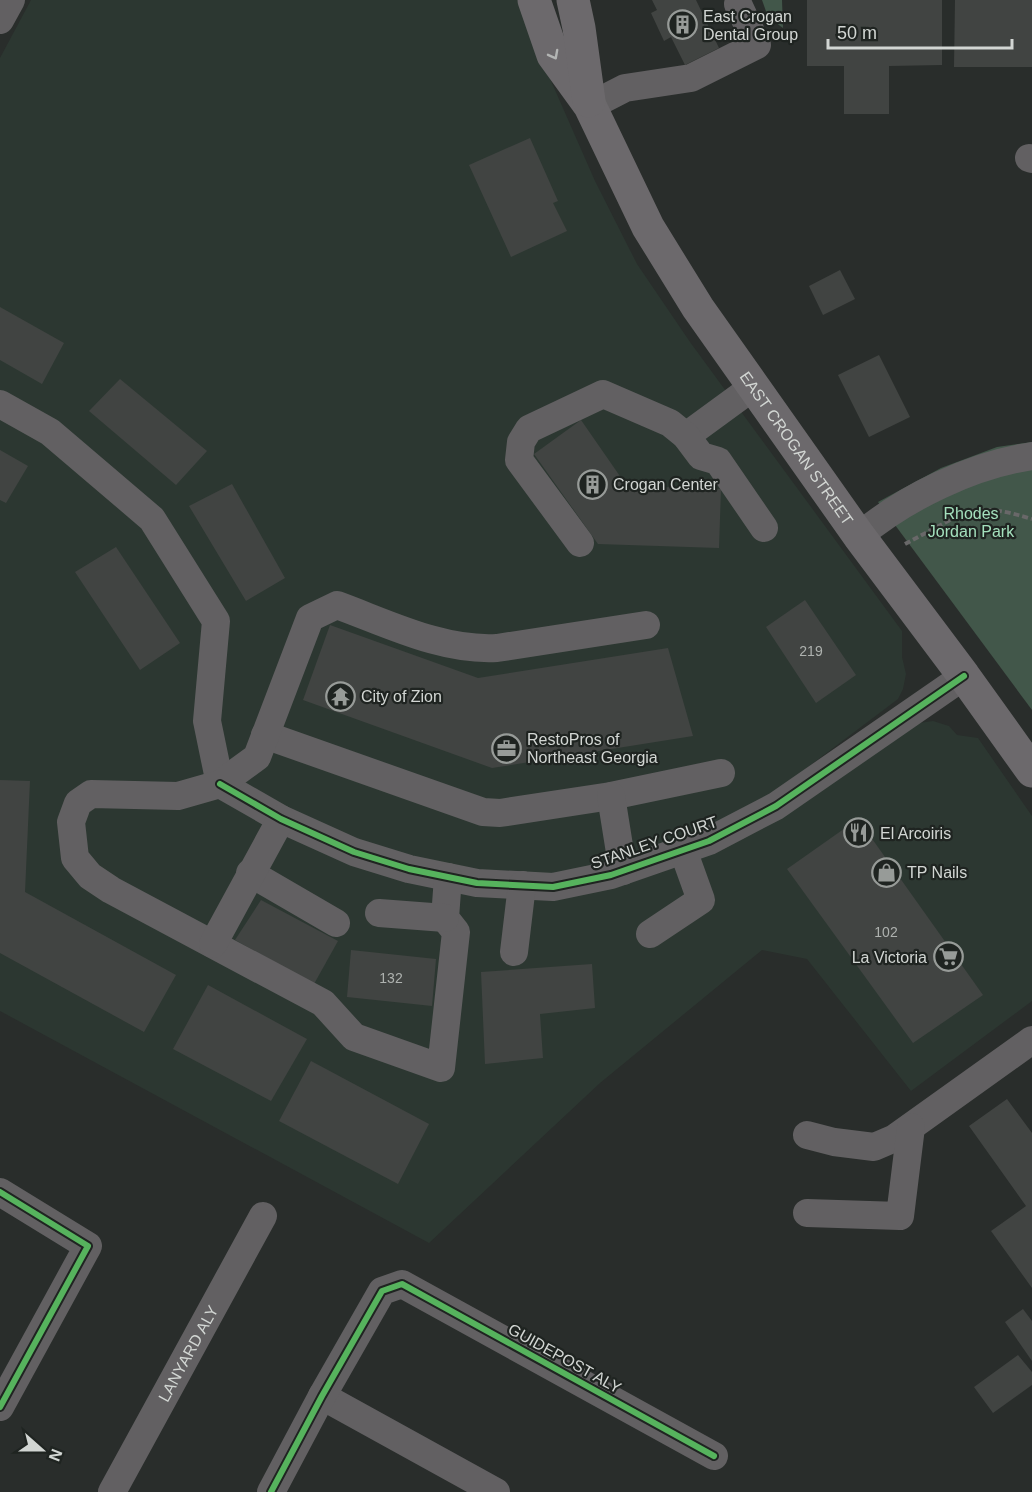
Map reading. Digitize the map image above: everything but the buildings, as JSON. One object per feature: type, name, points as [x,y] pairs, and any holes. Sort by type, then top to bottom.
[{"type":"main road","name":"EAST CROGAN STREET","points":[[534,0],[553,55],[590,106],[648,226],[698,308],[859,536],[1032,771]]},
{"type":"main road","name":"EAST CROGAN STREET","points":[[573,0],[590,106]]},
{"type":"street","points":[[0,20],[11,0]]},
{"type":"street","points":[[590,106],[625,88],[691,78],[757,45],[738,4]]},
{"type":"street","points":[[686,436],[753,387]]},
{"type":"street","points":[[580,543],[519,460],[521,442],[529,429],[603,394],[670,423],[686,436],[701,456],[718,461],[764,528]]},
{"type":"street","points":[[0,404],[50,432],[152,519],[216,621],[207,721],[220,784]]},
{"type":"street","points":[[859,536],[883,516],[947,482],[1013,459],[1032,456]]},
{"type":"street","points":[[448,877],[445,918],[456,932],[441,1068],[354,1037],[323,1004],[111,890],[90,876],[75,858],[71,822],[78,803],[90,794],[178,796],[220,784],[257,757],[310,618],[337,605],[446,645],[480,649],[646,625]]},
{"type":"street","name":"STANLEY COURT","points":[[220,784],[281,819],[354,852],[410,869],[477,883],[554,886],[611,875],[709,841],[776,806],[964,676]]},
{"type":"street","points":[[265,735],[483,812],[500,813],[611,796],[721,773]]},
{"type":"street","points":[[611,796],[623,871]]},
{"type":"street","points":[[213,944],[281,819]]},
{"type":"street","points":[[650,934],[702,900],[683,850]]},
{"type":"street","points":[[250,873],[336,923]]},
{"type":"street","points":[[514,952],[522,885]]},
{"type":"street","points":[[379,913],[445,918]]},
{"type":"street","points":[[807,1134],[834,1142],[874,1147],[895,1138],[1032,1040]]},
{"type":"street","points":[[807,1213],[900,1216],[911,1126]]},
{"type":"street","points":[[0,1192],[88,1246],[0,1407]]},
{"type":"street","name":"LANYARD ALY","points":[[112,1492],[263,1216]]},
{"type":"street","name":"GUIDEPOST ALY","points":[[322,1396],[382,1291],[402,1284],[714,1456]]},
{"type":"street","points":[[271,1492],[322,1396],[496,1492]]},
{"type":"path","points":[[905,544],[963,513],[972,511],[1001,510],[1032,519]]},
{"type":"shaded area","points":[[31,0],[518,0],[526,24],[595,181],[637,264],[690,342],[902,631],[902,657],[906,674],[898,699],[804,770],[919,723],[933,721],[949,726],[957,735],[978,738],[1032,816],[1032,1001],[911,1091],[807,959],[762,950],[600,1083],[429,1243],[0,1011],[0,58]]},
{"type":"green space","points":[[762,0],[782,0],[783,28],[768,17]]},
{"type":"green space","name":"Rhodes Jordan Park","points":[[1032,442],[1032,710],[878,502],[941,468],[997,447]]},
{"type":"cycle path","points":[[220,784],[281,819],[354,852],[409,869],[477,883],[553,887],[611,875],[709,841],[776,806],[964,676]]},
{"type":"cycle path","points":[[0,1192],[88,1246],[0,1407]]},
{"type":"cycle path","points":[[271,1492],[382,1291],[402,1284],[714,1456]]},
{"type":"place","name":"East Crogan Dental Group","points":[[682,25]]},
{"type":"place","name":"Crogan Center","points":[[592,484]]},
{"type":"place","name":"City of Zion","points":[[340,696]]},
{"type":"place","name":"RestoPros of Northeast Georgia","points":[[506,748]]},
{"type":"place","name":"El Arcoiris","points":[[859,833]]},
{"type":"place","name":"TP Nails","points":[[886,872]]},
{"type":"place","name":"La Victoria","points":[[948,957]]}]
